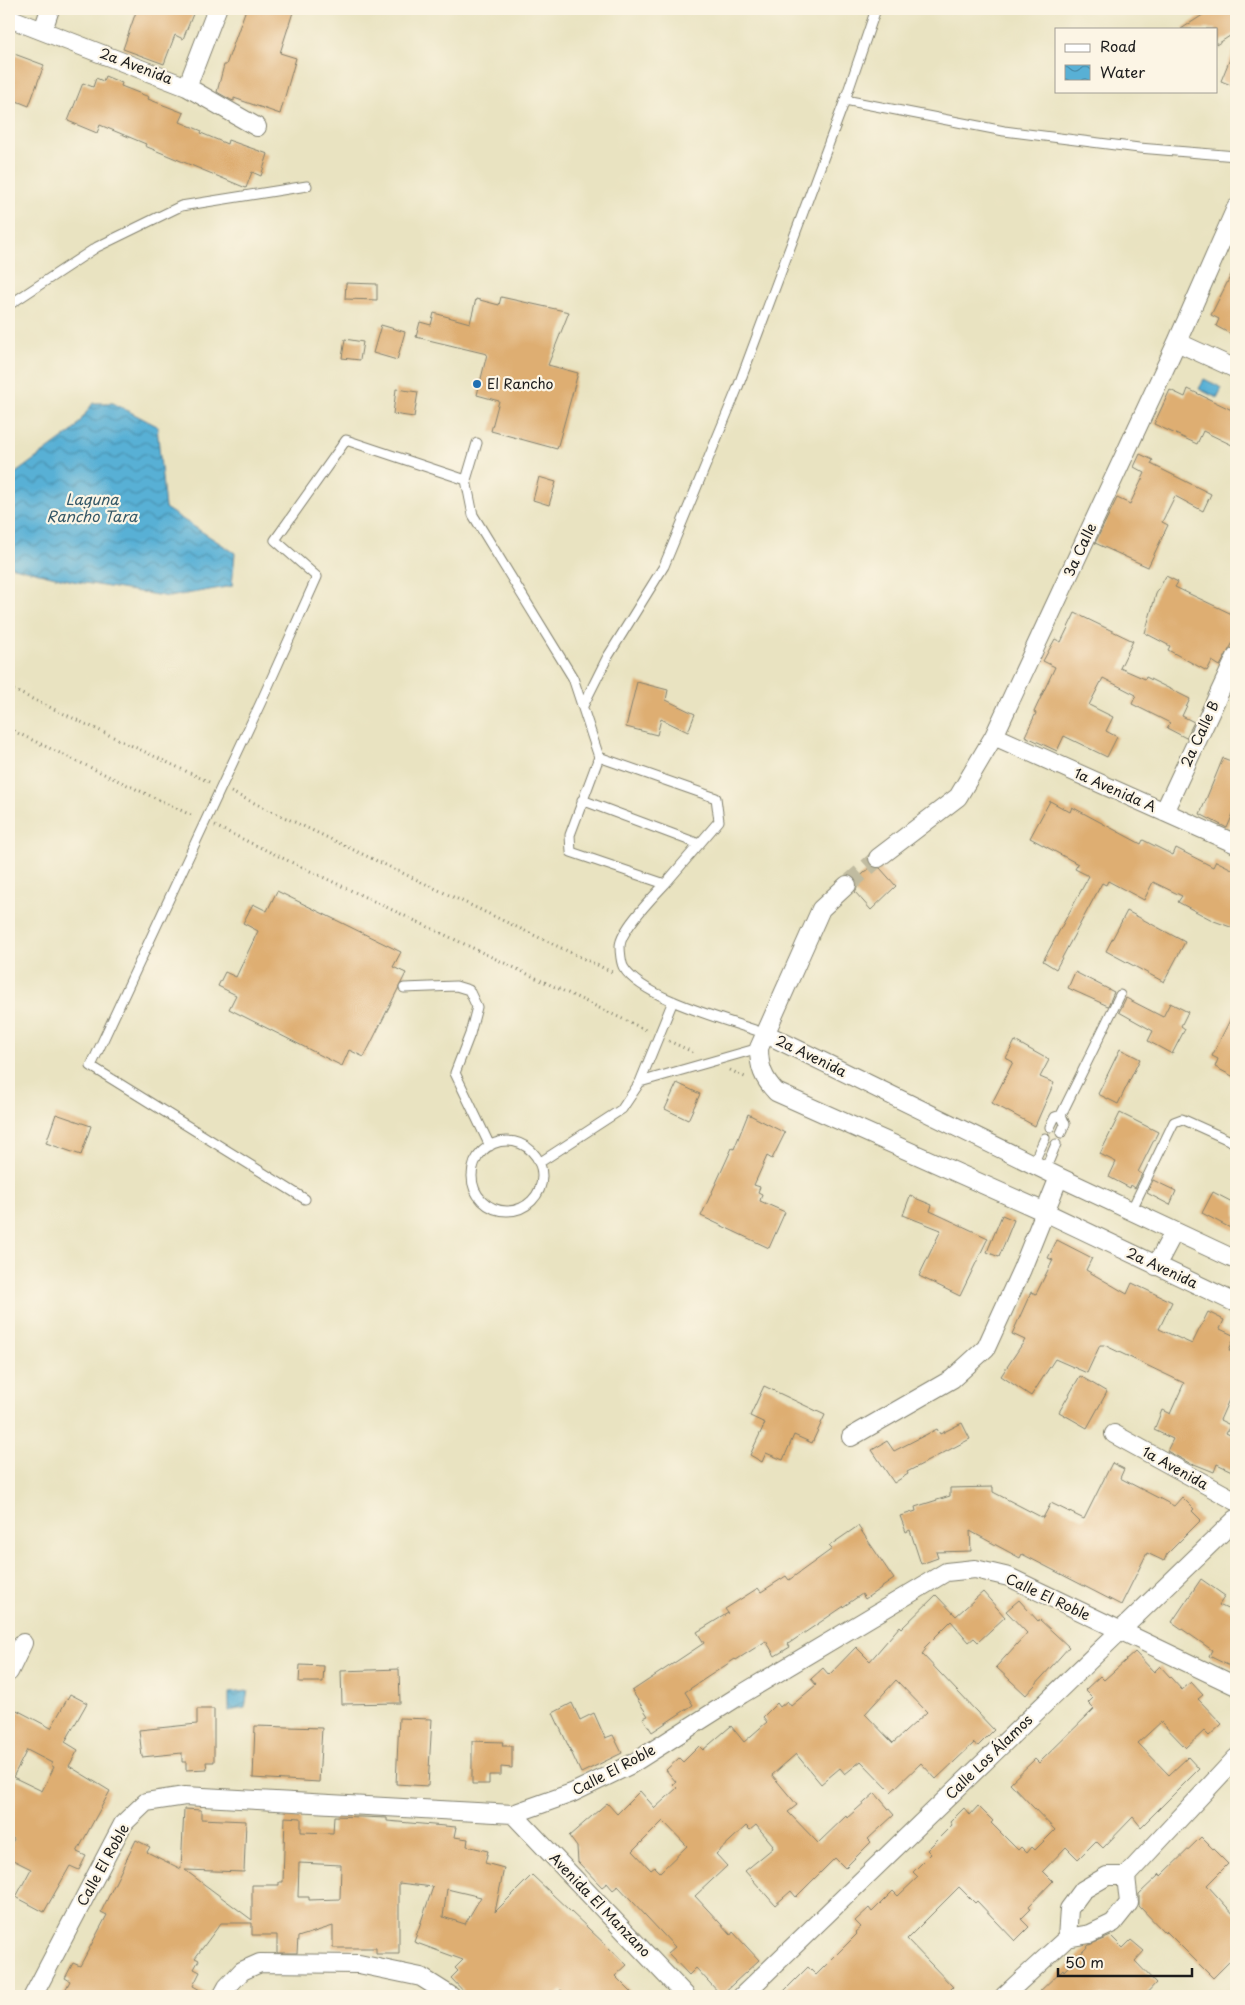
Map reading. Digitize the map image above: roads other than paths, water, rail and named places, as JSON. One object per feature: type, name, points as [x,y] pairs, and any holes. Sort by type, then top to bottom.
[{"type":"street","points":[[43,30],[50,9]]},
{"type":"street","points":[[187,87],[217,9]]},
{"type":"street","name":"2a Avenida","points":[[9,18],[187,87],[257,127]]},
{"type":"street","name":"3a Calle","points":[[878,858],[958,797],[994,736],[1178,342],[1236,208]]},
{"type":"street","points":[[1178,342],[1236,369]]},
{"type":"street","name":"2a Calle B","points":[[1164,812],[1236,657]]},
{"type":"street","name":"1a Avenida A","points":[[994,736],[1236,844]]},
{"type":"street","points":[[763,1041],[821,909],[847,885]]},
{"type":"street","name":"2a Avenida","points":[[1236,1260],[1046,1170],[763,1041],[759,1064],[765,1080],[776,1092],[1045,1212],[1236,1303]]},
{"type":"street","points":[[851,1437],[952,1379],[986,1348],[1045,1212],[1046,1170]]},
{"type":"street","points":[[1156,1266],[1174,1232]]},
{"type":"street","name":"1a Avenida","points":[[1114,1434],[1236,1502]]},
{"type":"street","name":"Calle Los Álamos","points":[[742,1996],[1236,1520]]},
{"type":"street","name":"Calle El Roble","points":[[34,1996],[123,1824],[146,1802],[185,1796],[513,1814],[572,1793],[630,1765],[742,1694],[946,1572],[976,1569],[1009,1577],[1236,1686]]},
{"type":"street","points":[[10,1667],[23,1643]]},
{"type":"street","points":[[1067,1938],[1069,1909],[1083,1890],[1108,1876],[1126,1876],[1236,1758]]},
{"type":"street","name":"Avenida El Manzano","points":[[513,1814],[686,1996]]},
{"type":"street","points":[[1004,1996],[1067,1938],[1090,1934],[1114,1923],[1128,1903],[1126,1876]]},
{"type":"street","points":[[222,1996],[227,1987],[242,1971],[260,1963],[359,1964],[421,1977],[451,1996]]},
{"type":"lane","points":[[583,706],[607,658],[664,566],[738,387],[845,100],[876,9]]},
{"type":"lane","points":[[845,100],[1004,130],[1139,148],[1236,156]]},
{"type":"lane","points":[[9,305],[97,246],[181,206],[307,186]]},
{"type":"lane","points":[[305,1199],[91,1066],[261,702],[317,577],[276,540],[346,440],[466,480]]},
{"type":"lane","points":[[478,444],[466,480],[473,516],[573,678],[599,757],[570,835],[571,852],[665,884]]},
{"type":"lane","points":[[599,757],[716,798],[719,821],[628,927],[620,945],[623,967],[639,984],[763,1041]]},
{"type":"lane","points":[[582,800],[699,844]]},
{"type":"lane","points":[[404,988],[456,986],[469,990],[477,1007],[470,1034],[455,1074],[490,1146]]},
{"type":"lane","points":[[1050,1127],[1055,1117],[1061,1115],[1120,995]]},
{"type":"lane","points":[[539,1163],[622,1108],[640,1082],[673,1001]]},
{"type":"lane","points":[[640,1082],[763,1041]]},
{"type":"lane","points":[[1061,1115],[1065,1124],[1061,1133]]},
{"type":"lane","points":[[1131,1211],[1174,1122],[1182,1119],[1233,1142]]},
{"type":"lane","points":[[1045,1138],[1046,1170]]},
{"type":"lane","points":[[501,1142],[513,1142],[524,1146],[533,1153],[539,1163],[542,1174],[541,1185],[532,1200],[519,1209],[497,1210],[487,1205],[479,1197],[474,1187],[472,1175],[474,1163],[480,1153],[490,1146],[501,1142]]},
{"type":"lane","points":[[1046,1170],[1056,1144]]},
{"type":"water","points":[[1204,379],[1222,388],[1217,398],[1199,389]]},
{"type":"water","name":"Laguna Rancho Tara","points":[[93,403],[113,403],[157,426],[165,508],[235,553],[232,586],[169,597],[73,581],[9,566],[9,478],[74,430]]},
{"type":"water","points":[[248,1691],[245,1708],[229,1711],[229,1693]]},
{"type":"tunnel","points":[[847,885],[878,858]]},
{"type":"place","name":"El Rancho","points":[[477,384]]}]
